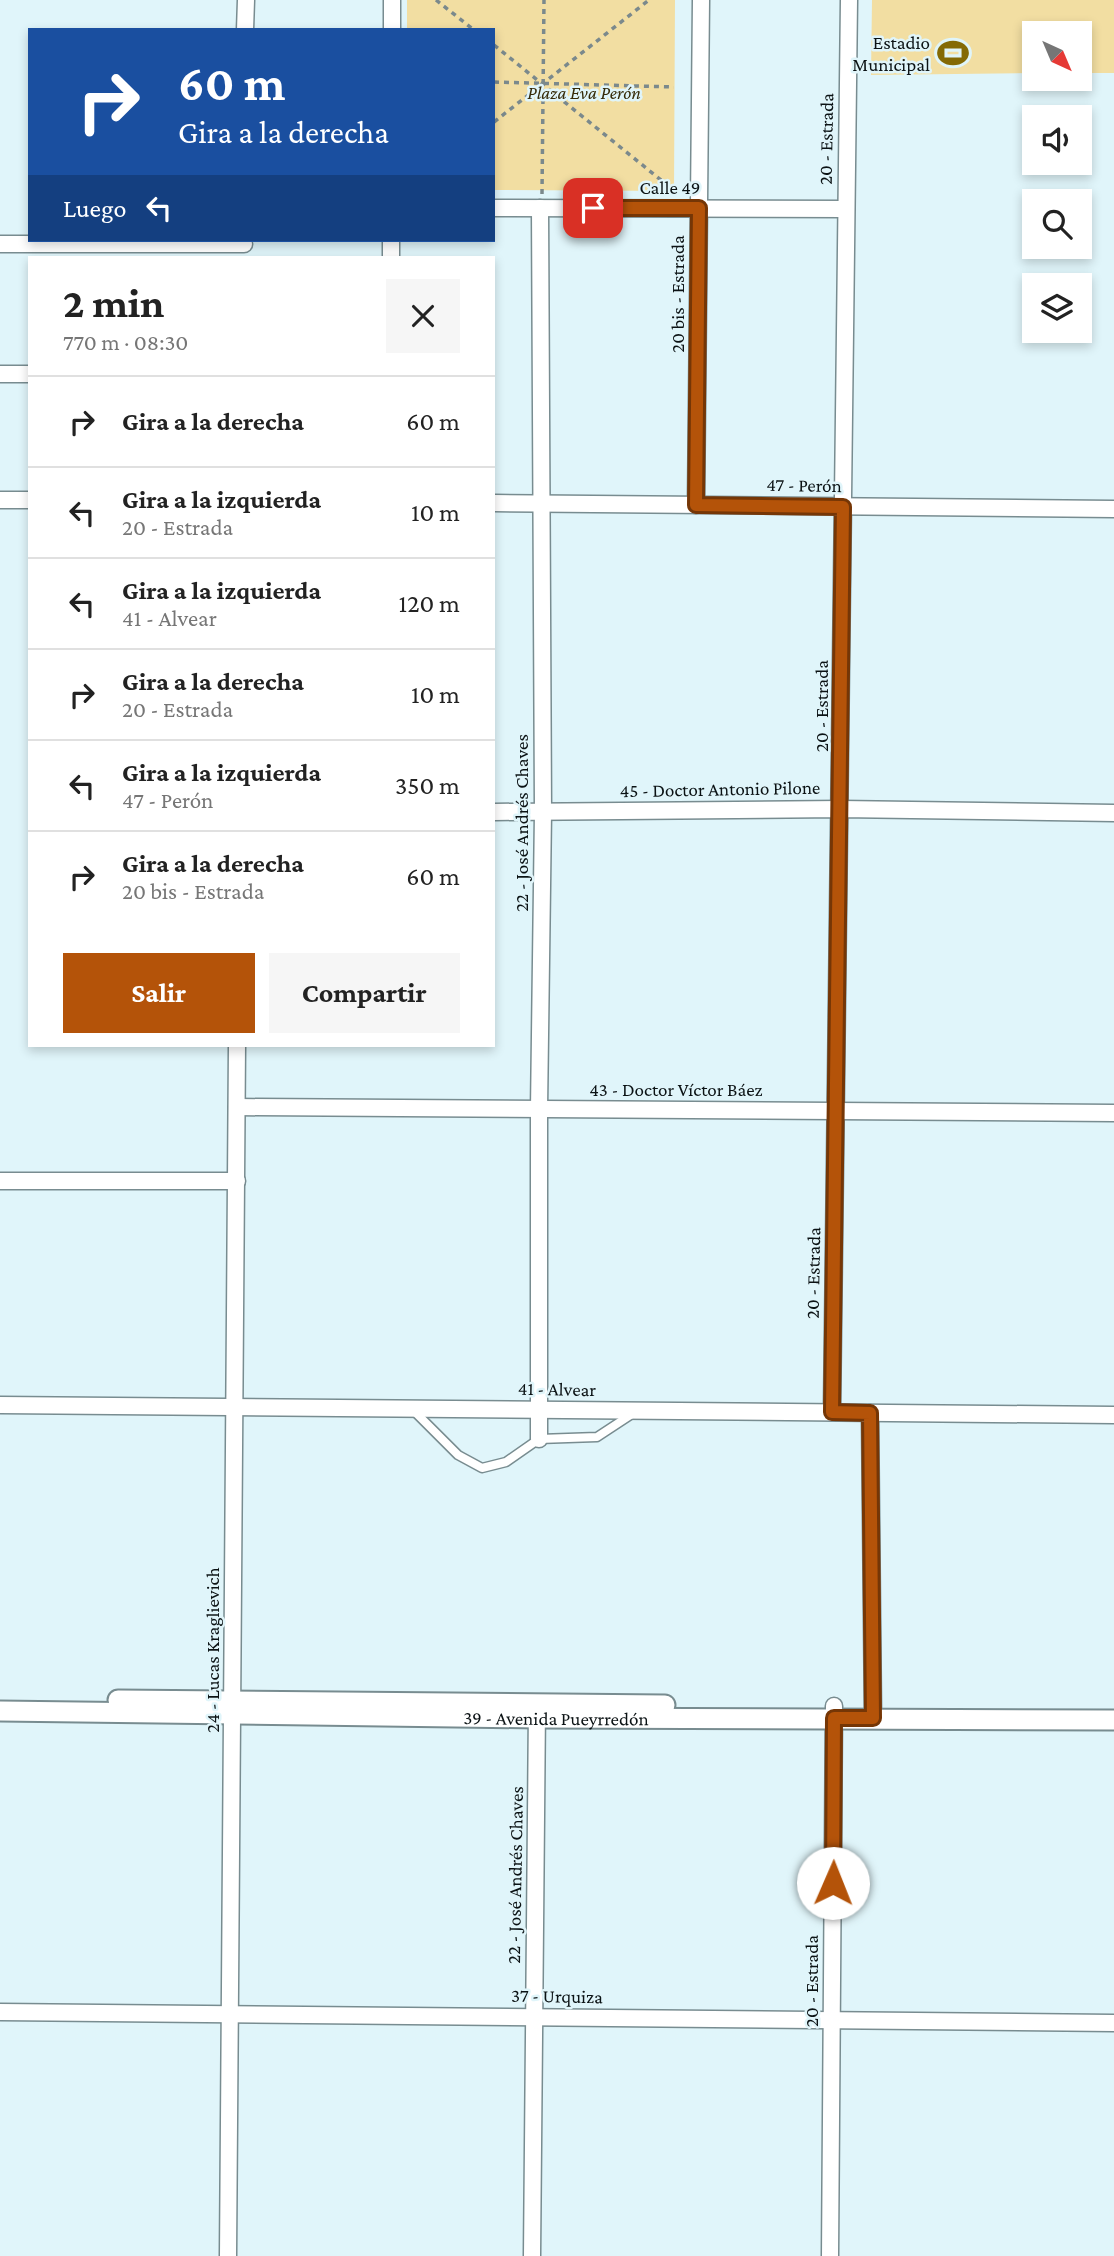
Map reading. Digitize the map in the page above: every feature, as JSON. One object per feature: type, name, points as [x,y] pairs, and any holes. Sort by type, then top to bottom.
[{"type":"street","points":[[246,0],[246,28]]},
{"type":"street","points":[[392,0],[392,28]]},
{"type":"street","name":"20 bis - Estrada","points":[[696,505],[701,0]]},
{"type":"street","name":"20 - Estrada","points":[[832,1412],[849,0]]},
{"type":"street","name":"Calle 49","points":[[495,208],[846,209]]},
{"type":"street","name":"22 - José Andrés Chaves","points":[[539,1439],[539,1109],[543,812],[540,208]]},
{"type":"street","points":[[0,244],[244,247]]},
{"type":"street","points":[[0,374],[28,374]]},
{"type":"street","points":[[0,500],[28,500]]},
{"type":"street","name":"47 - Perón","points":[[495,503],[1114,509]]},
{"type":"street","name":"45 - Doctor Antonio Pilone","points":[[495,812],[841,809],[1114,813]]},
{"type":"street","name":"24 - Lucas Kraglievich","points":[[228,2256],[237,1047]]},
{"type":"street","name":"43 - Doctor Víctor Báez","points":[[237,1107],[1114,1113]]},
{"type":"street","points":[[0,1181],[237,1181]]},
{"type":"street","name":"41 - Alvear","points":[[0,1405],[1114,1415]]},
{"type":"street","points":[[870,1413],[872,1712]]},
{"type":"street","name":"39 - Avenida Pueyrredón","points":[[0,1699],[232,1708]]},
{"type":"street","name":"39 - Avenida Pueyrredón","points":[[0,1712],[232,1708],[834,1712],[1114,1708]]},
{"type":"street","name":"22 - José Andrés Chaves","points":[[533,2256],[537,1711]]},
{"type":"street","name":"20 - Estrada","points":[[830,2256],[834,1712]]},
{"type":"street","name":"39 - Avenida Pueyrredón","points":[[872,1712],[1114,1720]]},
{"type":"street","name":"37 - Urquiza","points":[[0,2012],[1114,2023]]},
{"type":"lane","points":[[412,1409],[458,1455],[482,1468],[506,1462],[539,1439],[597,1437],[638,1411]]},
{"type":"path","points":[[436,0],[471,28]]},
{"type":"path","points":[[540,208],[544,0]]},
{"type":"path","points":[[495,121],[649,0]]},
{"type":"path","points":[[495,46],[674,191]]},
{"type":"path","points":[[495,82],[674,87]]},
{"type":"green space","name":"Plaza Eva Perón","points":[[407,0],[675,0],[674,191],[495,190],[495,28],[407,28]]},
{"type":"green space","name":"Estadio Municipal","points":[[872,0],[1114,0],[1114,73],[1092,73],[1092,21],[1022,21],[1022,73],[871,75]]},
{"type":"place","name":"Estadio Municipal","points":[[953,53]]},
{"type":"route","points":[[593,208],[699,208],[696,505],[843,507],[832,1412],[870,1413],[873,1718],[834,1718],[833,1883]]}]
